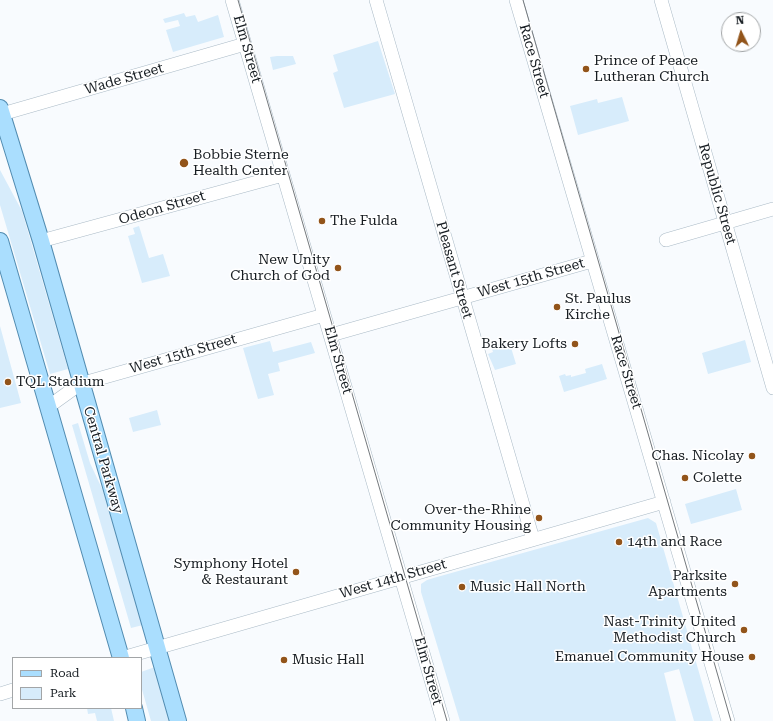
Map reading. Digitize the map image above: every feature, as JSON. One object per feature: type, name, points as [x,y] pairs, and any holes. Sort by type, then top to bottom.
[{"type":"main road","name":"Central Parkway","points":[[1,111],[41,241],[80,384],[178,721]]},
{"type":"main road","points":[[0,241],[121,657]]},
{"type":"main road","points":[[134,709],[137,721]]},
{"type":"street","name":"Elm Street","points":[[232,0],[443,721]]},
{"type":"street","name":"Pleasant Street","points":[[376,0],[533,539]]},
{"type":"street","name":"Race Street","points":[[516,0],[728,721]]},
{"type":"street","name":"Republic Street","points":[[661,0],[773,388]]},
{"type":"street","name":"Wade Street","points":[[1,111],[245,44]]},
{"type":"street","name":"Odeon Street","points":[[41,241],[283,175]]},
{"type":"street","points":[[666,240],[773,209]]},
{"type":"street","name":"West 15th Street","points":[[331,335],[592,261]]},
{"type":"street","name":"West 15th Street","points":[[48,407],[80,384],[324,315]]},
{"type":"street","name":"West 14th Street","points":[[124,657],[664,502]]},
{"type":"street","points":[[0,694],[12,690]]},
{"type":"green space","points":[[184,13],[186,17],[195,15],[198,22],[218,15],[224,37],[173,52],[166,30],[180,26],[178,20],[165,23],[163,19]]},
{"type":"green space","points":[[378,41],[395,94],[344,108],[333,73],[338,71],[333,55]]},
{"type":"green space","points":[[293,56],[296,64],[273,70],[270,57]]},
{"type":"green space","points":[[622,97],[629,121],[578,135],[570,106],[597,99],[598,103]]},
{"type":"green space","points":[[0,170],[22,211],[68,369],[50,374],[0,205]]},
{"type":"green space","points":[[139,226],[149,258],[163,254],[170,276],[142,283],[128,236],[135,234],[133,228]]},
{"type":"green space","name":"TQL Stadium","points":[[0,326],[21,403],[0,408]]},
{"type":"green space","points":[[745,340],[751,362],[708,374],[702,353]]},
{"type":"green space","points":[[270,341],[273,352],[311,342],[315,353],[278,363],[280,371],[268,374],[274,395],[258,399],[243,348]]},
{"type":"green space","points":[[509,341],[516,364],[495,370],[488,354],[493,352],[491,346]]},
{"type":"green space","points":[[602,364],[607,379],[564,392],[559,376],[565,374],[566,376],[571,375],[571,377],[586,373],[585,369]]},
{"type":"green space","points":[[157,410],[161,425],[133,432],[129,418]]},
{"type":"green space","points":[[78,423],[90,463],[105,495],[143,625],[131,628],[72,425]]},
{"type":"green space","points":[[736,489],[742,510],[691,524],[685,504]]},
{"type":"green space","points":[[648,518],[656,523],[713,721],[694,721],[679,669],[664,673],[676,721],[460,721],[421,592],[421,584],[427,580],[437,577]]},
{"type":"green space","points":[[155,667],[170,721],[151,721],[142,690],[142,672]]},
{"type":"green space","points":[[87,709],[111,709],[114,721],[97,721],[95,713],[88,714]]},
{"type":"tram line","points":[[238,0],[447,721]]},
{"type":"tram line","points":[[523,0],[731,721]]},
{"type":"place","name":"Prince of Peace Lutheran Church","points":[[586,69]]},
{"type":"place","name":"Bobbie Sterne Health Center","points":[[184,163]]},
{"type":"place","name":"The Fulda","points":[[322,221]]},
{"type":"place","name":"New Unity Church of God","points":[[338,268]]},
{"type":"place","name":"St. Paulus Kirche","points":[[557,307]]},
{"type":"place","name":"Bakery Lofts","points":[[575,344]]},
{"type":"place","name":"TQL Stadium","points":[[8,382]]},
{"type":"place","name":"Chas. Nicolay","points":[[752,456]]},
{"type":"place","name":"Colette","points":[[685,478]]},
{"type":"place","name":"Over-the-Rhine Community Housing","points":[[539,518]]},
{"type":"place","name":"14th and Race","points":[[619,542]]},
{"type":"place","name":"Symphony Hotel & Restaurant","points":[[296,572]]},
{"type":"place","name":"Parksite Apartments","points":[[735,584]]},
{"type":"place","name":"Music Hall North","points":[[462,587]]},
{"type":"place","name":"Nast-Trinity United Methodist Church","points":[[744,630]]},
{"type":"place","name":"Emanuel Community House","points":[[752,657]]},
{"type":"place","name":"Music Hall","points":[[284,660]]}]
